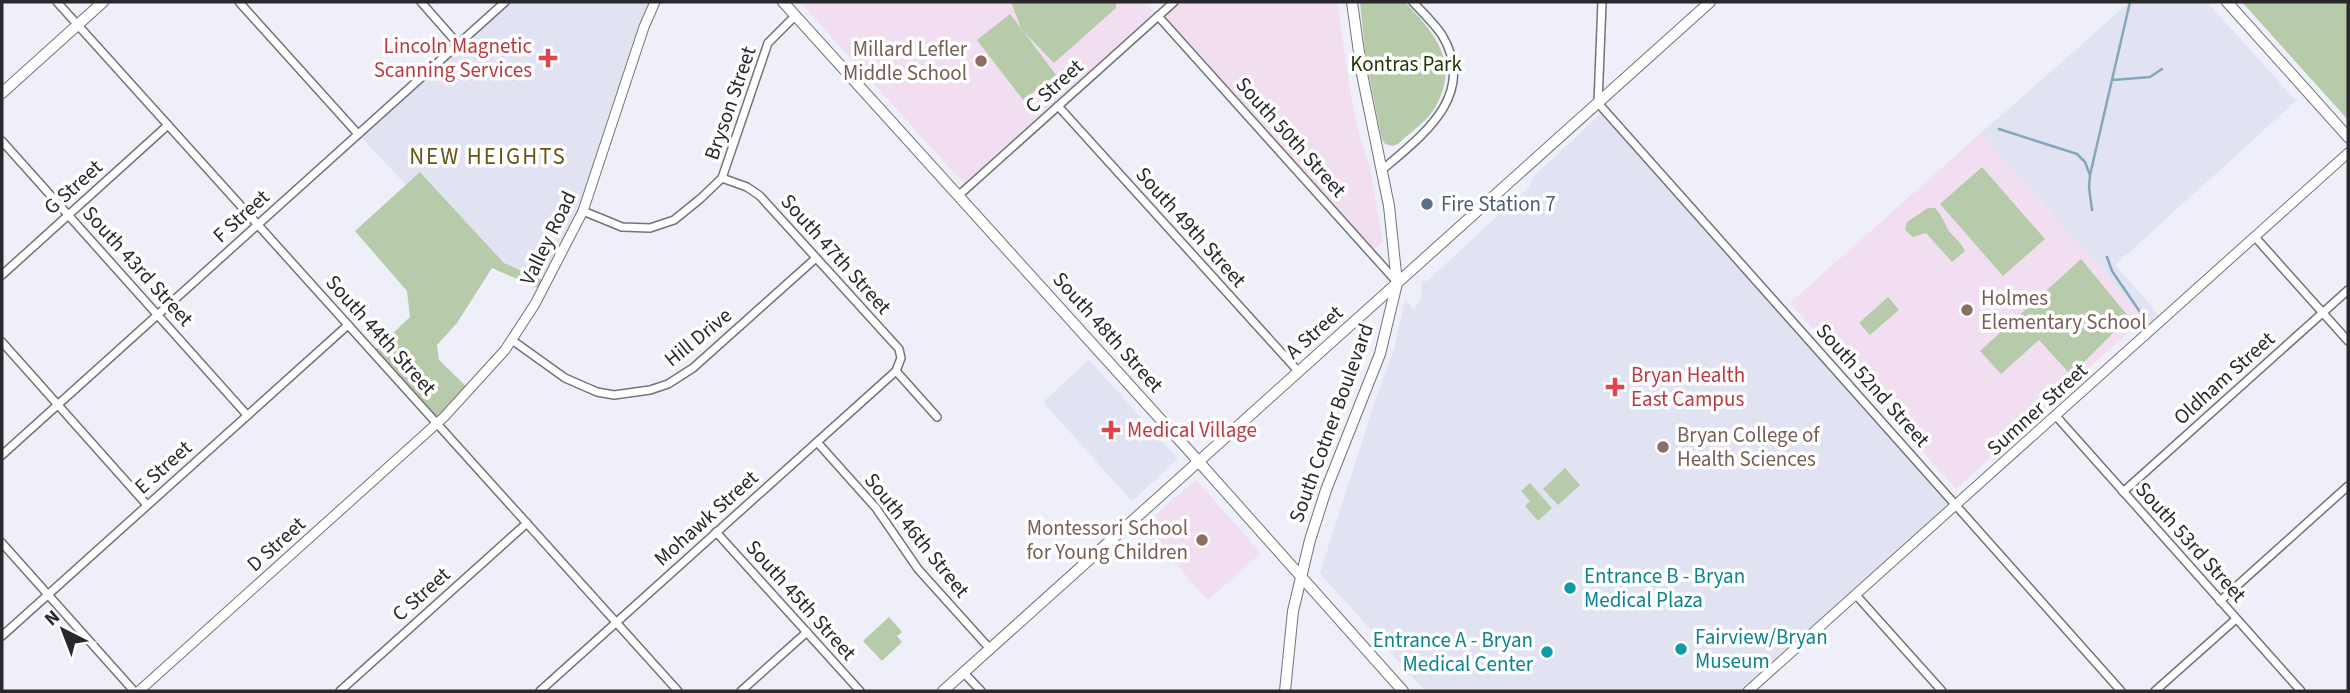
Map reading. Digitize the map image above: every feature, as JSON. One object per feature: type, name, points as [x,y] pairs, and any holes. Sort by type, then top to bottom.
[{"type":"main road","points":[[2,93],[103,2]]},
{"type":"main road","name":"South 48th Street","points":[[783,2],[1199,461],[1403,691]]},
{"type":"main road","name":"South Cotner Boulevard","points":[[1285,691],[1290,635],[1300,575],[1322,502],[1380,354],[1397,282],[1391,223],[1362,75],[1352,2]]},
{"type":"main road","name":"A Street","points":[[943,691],[1710,2]]},
{"type":"main road","points":[[2227,2],[2348,137]]},
{"type":"street","name":"South 44th Street","points":[[57,2],[678,691]]},
{"type":"street","points":[[239,2],[358,134]]},
{"type":"street","points":[[421,2],[458,44]]},
{"type":"street","name":"F Street","points":[[2,455],[505,2]]},
{"type":"street","name":"Valley Road","points":[[437,423],[512,340],[535,304],[583,211],[644,27],[655,2]]},
{"type":"street","name":"C Street","points":[[958,196],[1174,2]]},
{"type":"street","points":[[1382,170],[1439,117],[1449,98],[1452,84],[1452,67],[1444,39],[1413,2]]},
{"type":"street","points":[[1598,103],[1602,2]]},
{"type":"street","name":"Bryson Street","points":[[583,211],[622,227],[650,228],[669,223],[680,216],[722,178],[766,48],[771,38],[795,16]]},
{"type":"street","name":"South 50th Street","points":[[1158,16],[1397,282]]},
{"type":"street","name":"South 52nd Street","points":[[1598,103],[2121,691]]},
{"type":"street","name":"South 49th Street","points":[[1058,106],[1298,372]]},
{"type":"street","name":"G Street","points":[[2,275],[168,125]]},
{"type":"street","name":"South 43rd Street","points":[[2,141],[247,415]]},
{"type":"street","name":"Sumner Street","points":[[1748,691],[1759,687],[1856,595],[2348,153]]},
{"type":"street","name":"South 47th Street","points":[[722,178],[757,193],[816,258],[898,349],[901,358],[896,371]]},
{"type":"street","points":[[2255,237],[2348,341]]},
{"type":"street","name":"Hill Drive","points":[[512,340],[565,378],[591,390],[614,395],[650,390],[668,384],[693,368],[816,258]]},
{"type":"street","name":"Oldham Street","points":[[2123,492],[2348,290]]},
{"type":"street","name":"E Street","points":[[2,636],[348,324]]},
{"type":"street","points":[[2,342],[147,505]]},
{"type":"street","points":[[896,371],[937,417]]},
{"type":"street","name":"Mohawk Street","points":[[540,691],[896,371]]},
{"type":"street","name":"South 53rd Street","points":[[2056,416],[2301,691]]},
{"type":"street","name":"D Street","points":[[137,691],[437,423]]},
{"type":"street","name":"South 46th Street","points":[[817,442],[879,511],[915,565],[990,649]]},
{"type":"street","points":[[2220,601],[2348,486]]},
{"type":"street","name":"C Street","points":[[340,691],[527,523]]},
{"type":"street","name":"South 45th Street","points":[[716,532],[860,691]]},
{"type":"street","points":[[2,543],[137,691]]},
{"type":"street","points":[[1856,595],[1942,691]]},
{"type":"street","points":[[2155,691],[2236,619]]},
{"type":"street","points":[[741,691],[807,632]]},
{"type":"street","points":[[964,673],[981,691]]},
{"type":"shaded area","points":[[505,2],[655,2],[592,187],[546,282],[504,263],[421,172],[406,185],[358,134]]},
{"type":"shaded area","name":"Millard Lefler Middle School","points":[[800,2],[1145,2],[1158,16],[967,187]]},
{"type":"shaded area","points":[[1174,2],[1337,2],[1351,96],[1371,172],[1383,242],[1371,252],[1158,16]]},
{"type":"shaded area","points":[[2130,2],[2207,2],[2296,101],[2115,265],[2163,320],[2153,328],[1981,133]]},
{"type":"shaded area","name":"Bryan Health East Campus","points":[[1604,111],[1956,505],[1748,691],[1425,691],[1320,573],[1395,346],[1405,299],[1414,310],[1421,299],[1422,281],[1427,281],[1529,187],[1533,177]]},
{"type":"shaded area","name":"Holmes Elementary School","points":[[1981,133],[2144,318],[1956,489],[1790,303]]},
{"type":"shaded area","name":"Medical Village","points":[[1089,360],[1178,459],[1132,501],[1043,402]]},
{"type":"shaded area","name":"Montessori School for Young Children","points":[[1196,480],[1261,553],[1208,600],[1142,526]]},
{"type":"green space","points":[[1011,2],[1116,2],[1116,8],[1054,63],[1024,32],[1056,75],[1023,100],[977,40],[1010,14],[1021,28]]},
{"type":"green space","name":"Kontras Park","points":[[1360,2],[1405,2],[1433,36],[1444,61],[1446,74],[1443,89],[1434,110],[1419,126],[1393,146],[1385,144],[1382,139],[1366,61]]},
{"type":"green space","points":[[2242,2],[2348,2],[2348,120]]},
{"type":"green space","points":[[1982,167],[2045,239],[2003,276],[1940,204]]},
{"type":"green space","points":[[420,172],[504,263],[546,282],[542,290],[492,268],[457,323],[437,345],[439,360],[470,390],[437,423],[373,352],[410,317],[407,291],[355,231]]},
{"type":"green space","points":[[1928,208],[1935,208],[1965,251],[1952,262],[1926,233],[1913,237],[1905,230],[1907,222]]},
{"type":"green space","points":[[2081,259],[2129,317],[2071,375],[2039,340],[2001,374],[1980,351]]},
{"type":"green space","points":[[1888,297],[1899,310],[1870,335],[1859,323]]},
{"type":"green space","points":[[1565,468],[1580,485],[1558,505],[1543,489]]},
{"type":"green space","points":[[1530,483],[1552,508],[1538,521],[1525,506],[1530,501],[1521,491]]},
{"type":"green space","points":[[889,617],[902,632],[897,636],[902,642],[882,661],[863,641]]},
{"type":"waterway","points":[[2092,210],[2090,175],[2130,2]]},
{"type":"waterway","points":[[2113,80],[2150,77],[2162,69]]},
{"type":"waterway","points":[[1999,129],[2077,154],[2085,162],[2090,175]]},
{"type":"waterway","points":[[2107,257],[2112,271],[2140,312]]},
{"type":"place","name":"Lincoln Magnetic Scanning Services","points":[[548,58]]},
{"type":"place","name":"Millard Lefler Middle School","points":[[981,61]]},
{"type":"place","name":"Fire Station 7","points":[[1427,204]]},
{"type":"place","name":"Holmes Elementary School","points":[[1967,310]]},
{"type":"place","name":"Bryan Health East Campus","points":[[1615,387]]},
{"type":"place","name":"Medical Village","points":[[1111,430]]},
{"type":"place","name":"Bryan College of Health Sciences","points":[[1663,447]]},
{"type":"place","name":"Montessori School for Young Children","points":[[1202,540]]},
{"type":"place","name":"Entrance B - Bryan Medical Plaza","points":[[1570,588]]},
{"type":"place","name":"Fairview/Bryan Museum","points":[[1681,649]]},
{"type":"place","name":"Entrance A - Bryan Medical Center","points":[[1547,652]]},
{"type":"district","name":"NEW HEIGHTS","points":[[488,156]]}]
